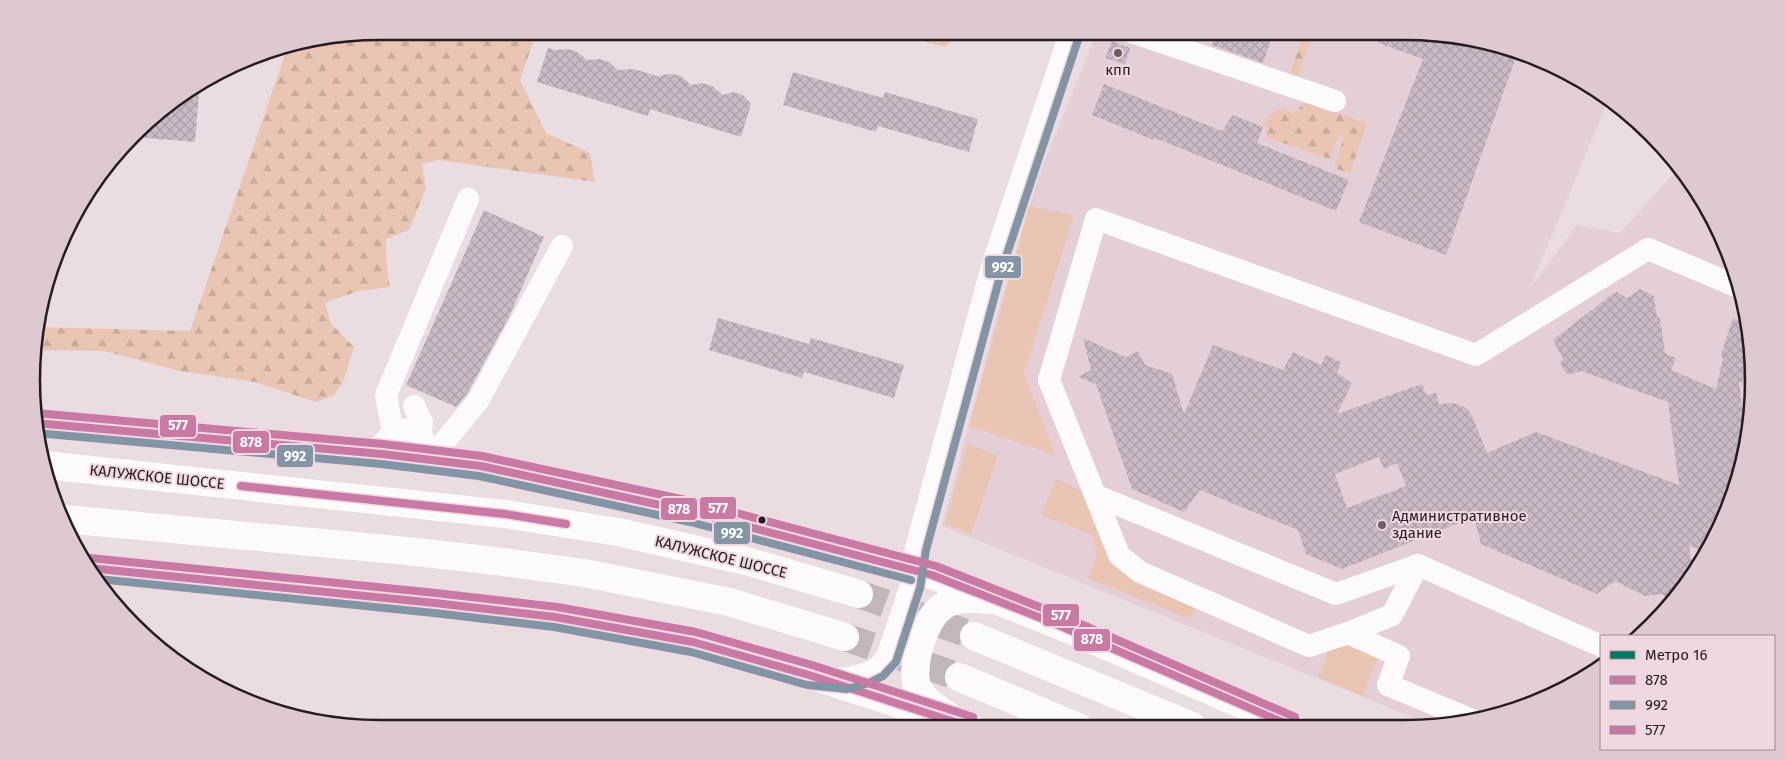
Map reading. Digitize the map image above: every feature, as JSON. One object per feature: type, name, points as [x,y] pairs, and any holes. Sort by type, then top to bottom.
[{"type":"main road","points":[[43,423],[388,443],[425,432],[481,466],[692,512],[932,575],[1056,624],[1277,720]]},
{"type":"main road","points":[[50,458],[101,470]]},
{"type":"main road","name":"КАЛУЖСКОЕ ШОССЕ","points":[[51,466],[505,514],[618,532],[746,561],[859,594]]},
{"type":"main road","points":[[70,519],[407,551],[584,573],[729,602],[845,637]]},
{"type":"main road","points":[[97,569],[555,617],[693,642],[809,675],[948,720]]},
{"type":"main road","points":[[956,720],[930,704],[919,690],[914,670],[918,653],[928,624],[941,608],[956,600],[975,598],[995,601]]},
{"type":"main road","points":[[974,636],[1177,720]]},
{"type":"main road","points":[[959,677],[1061,720]]},
{"type":"street","points":[[809,675],[846,679],[865,674],[879,667],[887,657],[911,585],[916,548],[992,266],[1068,40]]},
{"type":"street","points":[[1155,40],[1335,101]]},
{"type":"street","points":[[388,443],[386,394],[468,199]]},
{"type":"street","points":[[1418,565],[1392,615],[1309,646],[1140,572],[1119,555],[1049,380],[1096,219],[1476,355],[1648,249],[1731,284]]},
{"type":"street","points":[[425,432],[439,448],[478,401],[562,246]]},
{"type":"street","points":[[1097,496],[1336,594],[1418,565],[1600,646]]},
{"type":"street","points":[[1348,632],[1399,656],[1388,685],[1460,715]]},
{"type":"shaded area","points":[[1093,40],[1405,40],[1449,43],[1514,58],[1555,75],[1594,97],[1606,106],[1530,288],[1577,225],[1620,233],[1674,172],[1699,210],[1719,250],[1733,292],[1742,336],[1745,380],[1742,424],[1727,489],[1710,530],[1688,569],[1661,604],[1630,635],[1600,635],[1600,659],[1575,674],[1555,685],[1514,702],[1449,717],[1418,719],[942,526],[1000,305],[1039,175]]},
{"type":"green space","points":[[534,40],[520,80],[546,133],[590,153],[595,182],[438,160],[422,164],[426,188],[409,230],[386,239],[390,287],[358,291],[325,303],[331,324],[354,347],[343,382],[334,395],[316,402],[255,382],[180,371],[104,351],[42,350],[45,327],[190,331],[285,54],[336,43],[358,41]]},
{"type":"green space","points":[[920,40],[952,40],[945,47]]},
{"type":"green space","points":[[1302,40],[1311,40],[1296,81],[1288,78]]},
{"type":"green space","points":[[1305,102],[1367,123],[1350,173],[1334,168],[1344,137],[1339,135],[1330,159],[1266,137],[1264,123],[1271,114],[1286,108],[1292,115]]},
{"type":"green space","points":[[1029,206],[1074,215],[1024,374],[1056,455],[969,426]]},
{"type":"green space","points":[[967,444],[998,455],[971,534],[945,524]]},
{"type":"green space","points":[[1056,479],[1088,494],[1114,557],[1199,602],[1190,619],[1088,578],[1097,554],[1093,535],[1041,515]]},
{"type":"green space","points":[[1344,641],[1379,655],[1363,696],[1318,677],[1331,645]]},
{"type":"building","points":[[1214,40],[1271,40],[1263,63],[1212,45]]},
{"type":"building","points":[[1379,40],[1405,40],[1449,43],[1515,59],[1446,255],[1359,222],[1423,59],[1378,43]]},
{"type":"building","name":"кпп","points":[[1112,41],[1130,48],[1125,64],[1105,58]]},
{"type":"building","points":[[548,48],[555,50],[568,49],[577,52],[587,60],[600,59],[609,62],[618,70],[634,69],[660,77],[661,75],[672,74],[681,76],[691,85],[702,83],[712,86],[723,95],[733,92],[743,95],[751,104],[741,137],[650,109],[648,116],[537,82]]},
{"type":"building","points":[[793,72],[883,98],[885,92],[978,119],[969,152],[878,126],[876,132],[783,105]]},
{"type":"building","points":[[1104,84],[1222,131],[1233,115],[1263,127],[1257,143],[1349,180],[1336,211],[1155,138],[1154,140],[1092,115]]},
{"type":"building","points":[[199,92],[195,142],[142,138],[173,110]]},
{"type":"building","points":[[484,210],[544,237],[509,317],[467,394],[456,407],[406,385]]},
{"type":"building","points":[[1640,289],[1654,296],[1657,317],[1660,318],[1665,353],[1676,358],[1671,370],[1716,389],[1723,359],[1721,355],[1733,318],[1739,321],[1742,336],[1745,384],[1739,381],[1743,414],[1742,424],[1727,489],[1710,530],[1699,550],[1689,546],[1691,563],[1666,597],[1662,594],[1645,596],[1615,581],[1597,594],[1481,544],[1474,517],[1342,569],[1306,554],[1298,530],[1200,490],[1184,512],[1132,489],[1096,384],[1078,377],[1091,370],[1083,338],[1126,357],[1138,351],[1145,365],[1172,374],[1184,414],[1213,345],[1283,370],[1293,352],[1321,365],[1326,355],[1341,362],[1337,373],[1352,383],[1337,414],[1422,384],[1426,395],[1436,393],[1439,404],[1452,403],[1467,408],[1487,453],[1536,432],[1679,485],[1668,402],[1581,371],[1568,375],[1560,364],[1563,359],[1553,340],[1617,292],[1627,298]],"holes":[[[1379,457],[1384,469],[1397,463],[1406,486],[1347,508],[1335,474]]]},
{"type":"building","points":[[718,318],[809,344],[811,338],[904,365],[894,398],[804,372],[802,378],[709,350]]},
{"type":"tunnel","points":[[859,594],[974,636]]},
{"type":"tunnel","points":[[845,637],[959,677]]},
{"type":"transit line","name":"992","points":[[105,580],[554,627],[691,652],[807,685],[847,689],[869,683],[883,676],[896,662],[920,588],[926,550],[1002,269],[1078,40]]},
{"type":"transit line","name":"577","points":[[42,414],[383,444],[482,456],[695,502],[936,566],[1060,615],[1295,717]]},
{"type":"transit line","name":"878","points":[[43,424],[382,454],[481,466],[692,512],[932,575],[1056,624],[1277,720]]},
{"type":"transit line","name":"992","points":[[45,434],[381,464],[479,476],[690,522],[911,580]]},
{"type":"transit line","name":"878","points":[[241,486],[505,514],[566,524]]},
{"type":"transit line","name":"577","points":[[91,558],[557,607],[696,632],[812,665],[973,717]]},
{"type":"transit line","name":"878","points":[[97,569],[555,617],[693,642],[809,675],[948,720]]},
{"type":"place","name":"кпп","points":[[1118,53]]},
{"type":"place","name":"Административное здание","points":[[1382,525]]}]
